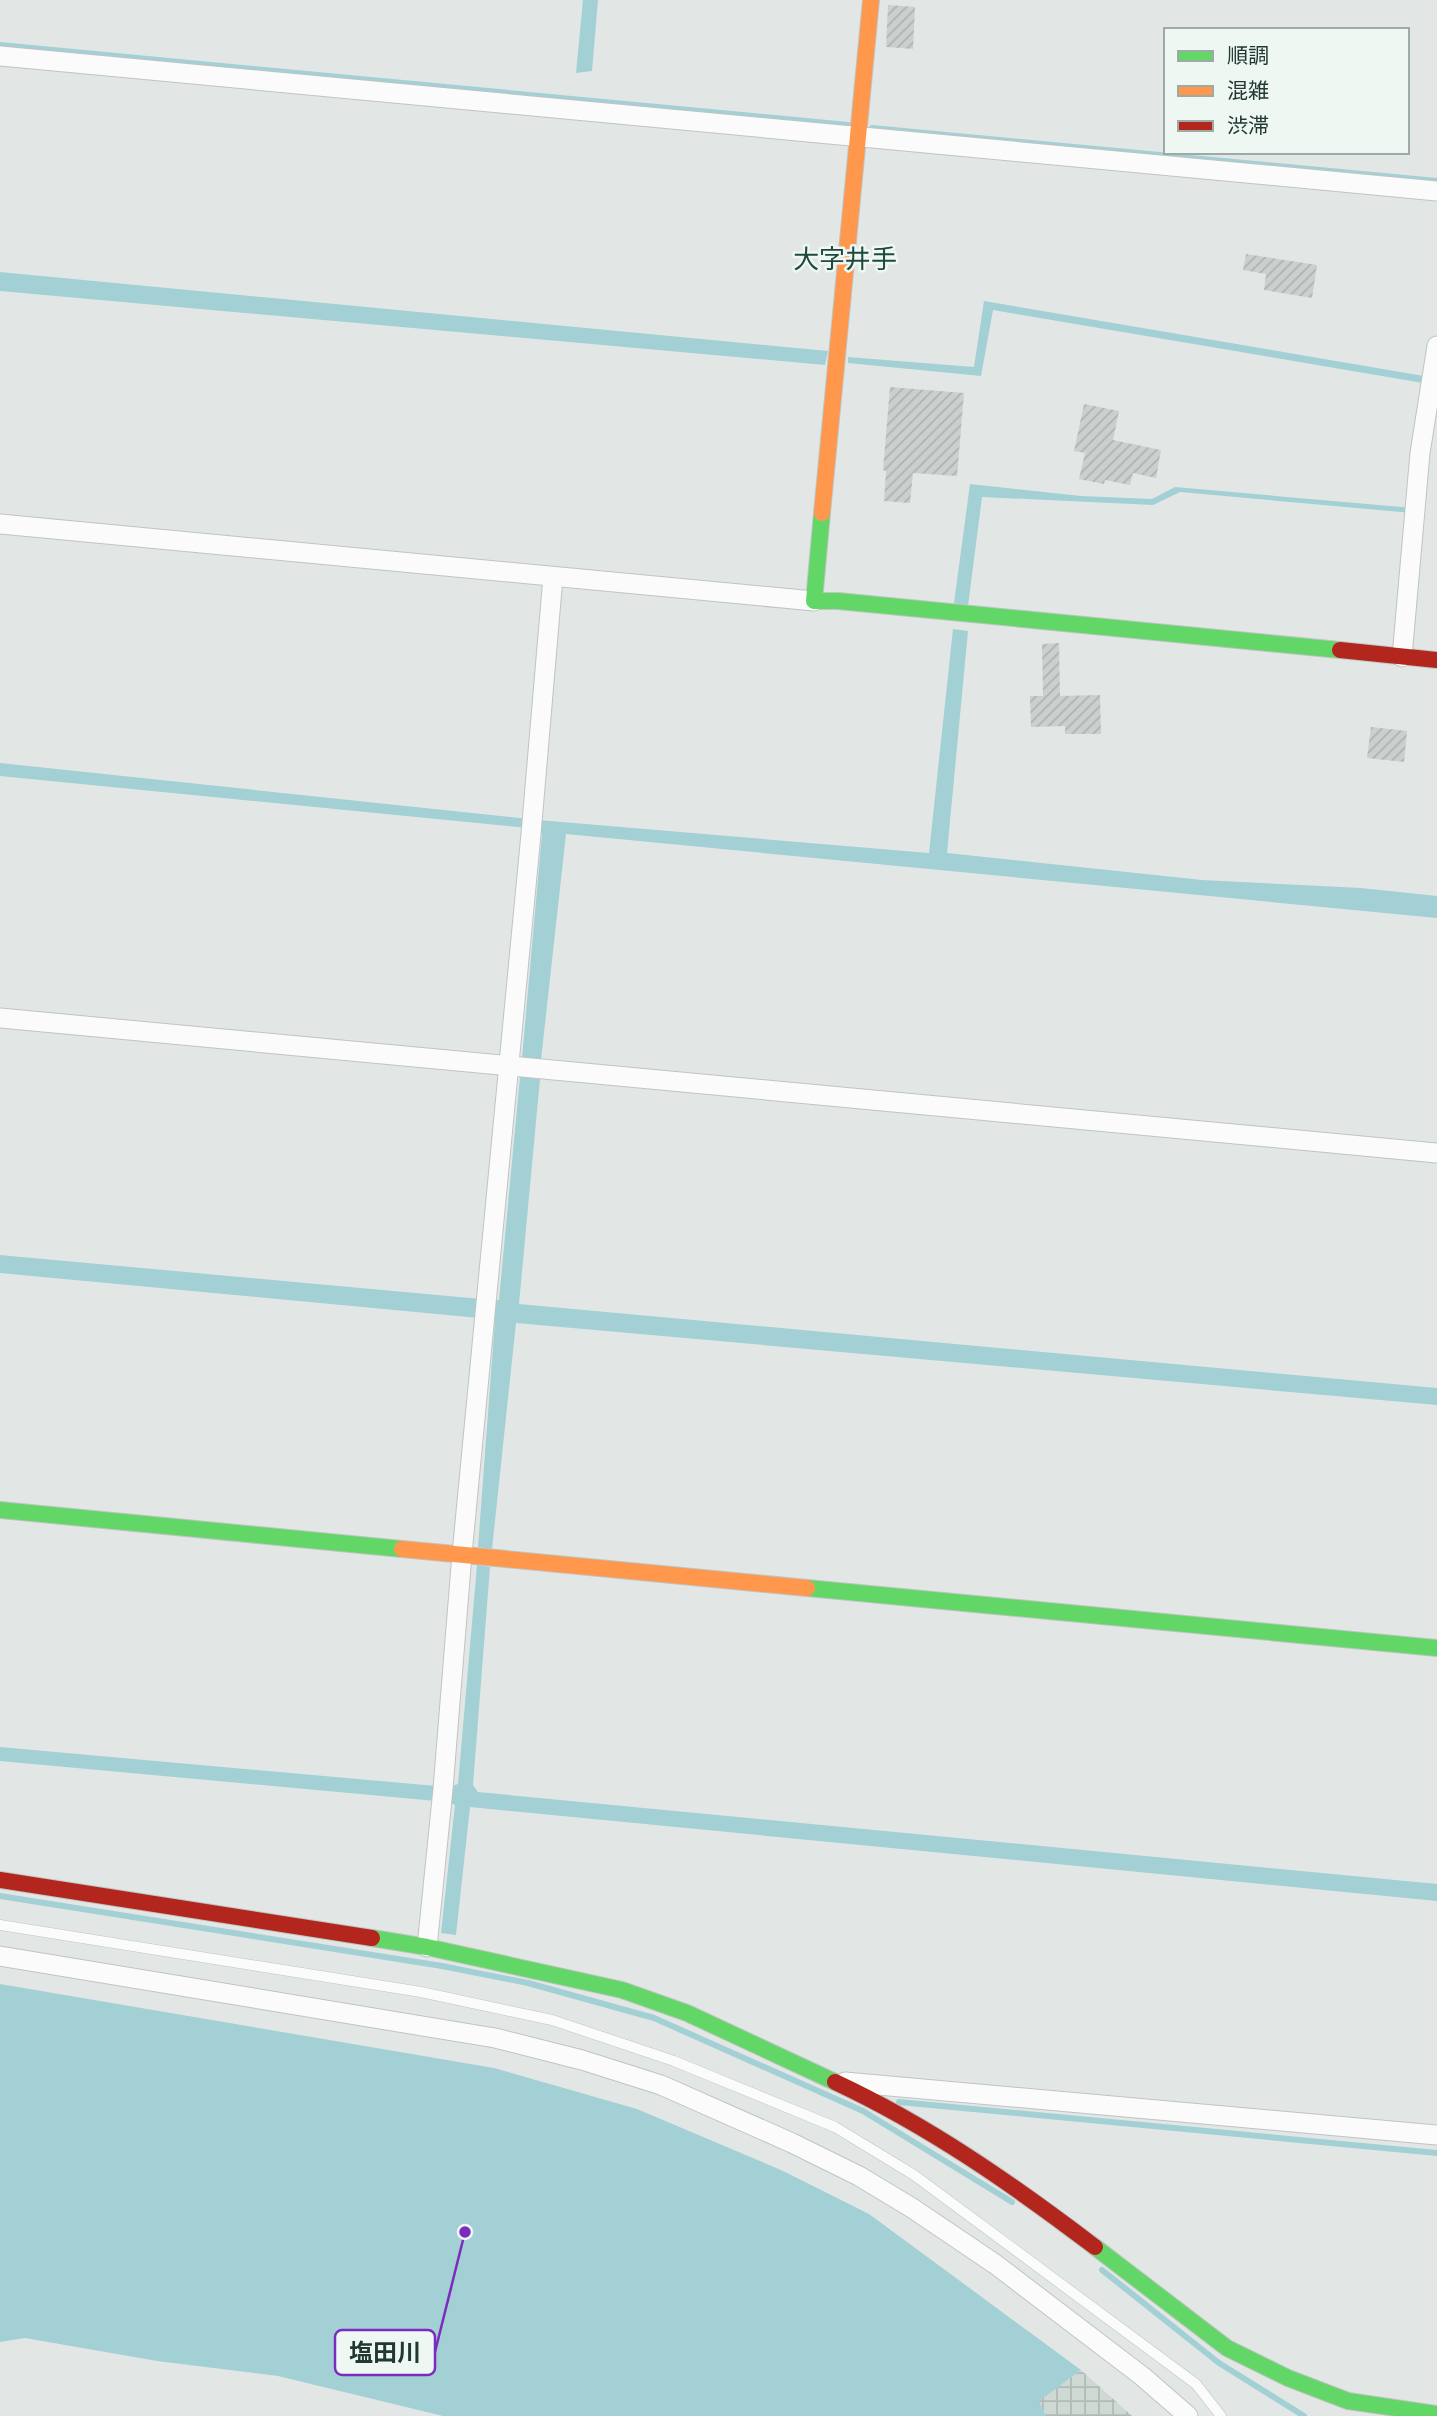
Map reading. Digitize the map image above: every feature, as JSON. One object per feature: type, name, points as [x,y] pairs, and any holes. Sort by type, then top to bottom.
[{"type":"street","points":[[814,601],[870,0]]},
{"type":"street","points":[[0,55],[1437,191]]},
{"type":"street","points":[[1402,657],[1420,453],[1433,399],[1437,346]]},
{"type":"street","points":[[0,524],[814,601],[838,601],[1437,660]]},
{"type":"street","points":[[427,1947],[443,1793],[478,1556],[485,1311],[524,1068],[532,824],[553,577]]},
{"type":"street","points":[[0,1018],[1437,1153]]},
{"type":"street","points":[[0,1510],[1437,1648]]},
{"type":"street","points":[[0,1880],[427,1947],[622,1990],[687,2013],[873,2100],[958,2149],[1029,2197],[1227,2348],[1288,2378],[1348,2401],[1437,2414]]},
{"type":"street","points":[[0,1956],[495,2038],[582,2060],[661,2085],[792,2143],[859,2176],[912,2208],[995,2264],[1142,2376],[1188,2416]]},
{"type":"street","points":[[834,2081],[1437,2135]]},
{"type":"lane","points":[[0,1925],[421,1992],[552,2020],[674,2061],[835,2127],[914,2175],[1195,2384],[1221,2416]]},
{"type":"shaded area","points":[[1081,2370],[1132,2416],[1046,2416],[1038,2401]]},
{"type":"water","points":[[583,0],[598,0],[592,71],[576,73]]},
{"type":"water","points":[[0,272],[828,351],[825,365],[0,291]]},
{"type":"water","points":[[984,301],[1424,376],[1423,383],[993,310],[981,376],[848,363],[848,357],[974,367]]},
{"type":"water","points":[[970,484],[1081,496],[1152,499],[1175,487],[1413,508],[1412,513],[1180,492],[1153,505],[982,497],[968,606],[954,603]]},
{"type":"water","points":[[953,629],[968,631],[947,853],[1202,880],[1361,888],[1437,896],[1437,918],[566,834],[541,1060],[522,1058],[542,834],[528,828],[0,776],[0,763],[538,820],[929,853]]},
{"type":"water","points":[[520,1077],[540,1079],[519,1304],[1437,1388],[1437,1405],[516,1323],[492,1549],[478,1547],[495,1320],[490,1319],[491,1300],[499,1300]]},
{"type":"water","points":[[0,1255],[481,1299],[479,1318],[0,1273]]},
{"type":"water","points":[[477,1565],[490,1567],[473,1785],[478,1792],[1437,1884],[1437,1901],[470,1807],[456,1935],[441,1933],[455,1805],[448,1802],[449,1787],[458,1784]]},
{"type":"water","points":[[0,1747],[436,1786],[436,1801],[0,1761]]},
{"type":"water","points":[[0,1984],[494,2068],[637,2109],[781,2170],[869,2214],[1081,2370],[1039,2401],[1046,2416],[443,2416],[278,2376],[157,2361],[25,2338],[0,2342]]},
{"type":"building","points":[[888,5],[915,7],[913,49],[886,47]]},
{"type":"building","points":[[1246,254],[1317,265],[1312,298],[1264,290],[1266,274],[1243,270]]},
{"type":"building","points":[[890,387],[964,393],[957,476],[913,473],[910,503],[884,501],[886,471],[883,470]]},
{"type":"building","points":[[1084,404],[1119,411],[1113,440],[1161,450],[1156,478],[1133,473],[1130,485],[1079,479],[1085,453],[1074,451]]},
{"type":"building","points":[[1059,643],[1060,696],[1100,695],[1101,734],[1065,734],[1065,726],[1031,727],[1030,696],[1043,696],[1042,644]]},
{"type":"building","points":[[1371,727],[1407,731],[1404,762],[1367,758]]},
{"type":"waterway","points":[[0,45],[848,125]]},
{"type":"waterway","points":[[872,128],[1437,181]]},
{"type":"waterway","points":[[0,1896],[442,1966],[528,1983],[654,2018],[863,2111],[1012,2202]]},
{"type":"waterway","points":[[899,2102],[1437,2153]]},
{"type":"waterway","points":[[1102,2270],[1219,2363],[1304,2416]]},
{"type":"traffic: fast","points":[[822,513],[814,601],[838,601],[1340,650]]},
{"type":"traffic: fast","points":[[0,1510],[402,1549]]},
{"type":"traffic: fast","points":[[807,1588],[1437,1648]]},
{"type":"traffic: fast","points":[[372,1938],[427,1947],[622,1990],[687,2013],[835,2082]]},
{"type":"traffic: fast","points":[[1095,2247],[1227,2348],[1288,2378],[1348,2401],[1437,2414]]},
{"type":"traffic: slow","points":[[822,513],[871,0]]},
{"type":"traffic: slow","points":[[402,1549],[807,1588]]},
{"type":"traffic: jam","points":[[1340,650],[1437,660]]},
{"type":"traffic: jam","points":[[0,1880],[372,1938]]},
{"type":"traffic: jam","points":[[835,2082],[904,2117],[969,2157],[1095,2247]]},
{"type":"place","name":"塩田川","points":[[465,2232]]},
{"type":"district","name":"大字井手","points":[[845,258]]}]
